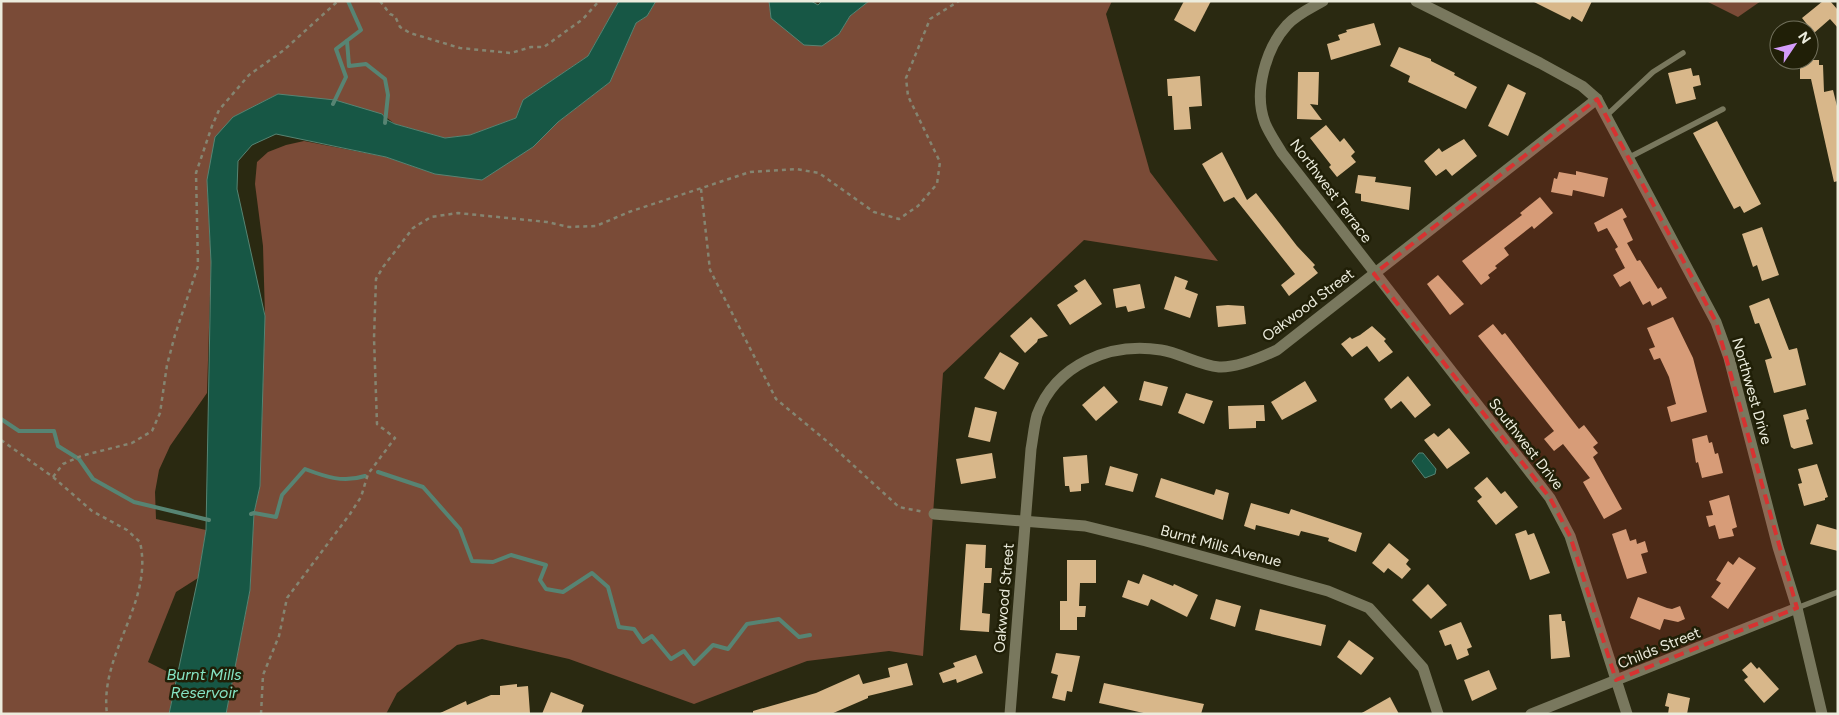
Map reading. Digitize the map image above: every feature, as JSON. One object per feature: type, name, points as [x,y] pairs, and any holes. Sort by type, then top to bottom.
[{"type":"street","name":"Northwest Terrace","points":[[1323,1],[1297,16],[1287,25],[1268,53],[1260,94],[1264,122],[1282,153],[1374,274]]},
{"type":"street","points":[[1416,1],[1582,86],[1597,99]]},
{"type":"street","name":"Oakwood Street","points":[[1010,714],[1031,449],[1037,415],[1054,386],[1076,366],[1099,354],[1118,349],[1160,350],[1220,367],[1256,360],[1277,350],[1597,99]]},
{"type":"street","name":"Northwest Drive","points":[[1597,99],[1716,322],[1729,358],[1778,548],[1797,608],[1822,714]]},
{"type":"street","name":"Southwest Drive","points":[[1374,274],[1550,498],[1570,536],[1627,714]]},
{"type":"street","name":"Burnt Mills Avenue","points":[[934,514],[1085,526],[1328,591],[1369,608],[1423,668],[1438,714]]},
{"type":"street","name":"Childs Street","points":[[1531,714],[1797,608]]},
{"type":"lane","points":[[1606,116],[1653,72],[1683,53]]},
{"type":"lane","points":[[1628,158],[1722,109]]},
{"type":"lane","points":[[1797,608],[1838,592]]},
{"type":"path","points":[[53,477],[63,464],[81,456],[132,443],[152,431],[160,413],[167,365],[185,299],[198,266],[196,173],[203,146],[219,110],[249,75],[284,50],[338,1]]},
{"type":"path","points":[[380,1],[390,14],[395,16],[400,27],[410,33],[460,48],[512,53],[531,47],[544,47],[583,19],[599,1]]},
{"type":"path","points":[[261,714],[263,675],[278,636],[287,598],[350,514],[361,497],[368,474],[395,438],[377,424],[374,338],[376,279],[383,266],[413,228],[431,217],[458,213],[547,222],[569,227],[596,226],[750,172],[796,169],[819,173],[874,212],[899,219],[918,206],[937,184],[940,162],[908,96],[906,78],[930,19],[959,1]]},
{"type":"path","points":[[701,189],[710,270],[776,399],[829,443],[899,507],[934,514]]},
{"type":"path","points":[[1,440],[53,477],[92,511],[135,535],[140,542],[142,551],[142,580],[114,658],[109,681],[107,714]]},
{"type":"highlighted area","points":[[1597,99],[1716,322],[1797,608],[1616,680],[1570,536],[1550,498],[1374,274]]},
{"type":"shaded area","points":[[1,1],[619,1],[588,56],[523,100],[516,118],[470,135],[445,138],[395,124],[382,114],[278,94],[233,117],[207,180],[211,262],[207,393],[170,446],[159,470],[155,492],[156,519],[206,530],[198,578],[176,592],[148,662],[176,676],[169,714],[1,714]]},
{"type":"shaded area","points":[[656,1],[769,1],[771,18],[839,34],[850,16],[869,1],[1112,1],[1106,14],[1150,172],[1218,261],[1084,240],[943,373],[923,656],[889,651],[807,661],[694,704],[569,659],[482,639],[457,645],[397,693],[386,714],[226,714],[250,590],[254,513],[260,486],[265,316],[263,246],[255,184],[257,162],[268,152],[304,141],[386,157],[435,174],[533,147],[558,122],[610,82],[636,23],[647,16]]},
{"type":"shaded area","points":[[1706,1],[1761,1],[1738,17]]},
{"type":"water","name":"Burnt Mills Reservoir","points":[[619,1],[656,1],[647,16],[636,23],[610,82],[558,122],[533,147],[482,180],[435,174],[386,157],[276,134],[252,145],[238,161],[237,189],[265,316],[260,486],[254,513],[250,590],[226,714],[169,714],[198,578],[206,530],[211,262],[207,180],[215,137],[233,117],[278,94],[335,100],[382,114],[387,120],[395,124],[445,138],[470,135],[516,118],[523,100],[588,56]]},
{"type":"water","points":[[769,1],[811,1],[818,5],[822,1],[869,1],[850,16],[839,34],[822,46],[804,45],[771,18]]},
{"type":"water","points":[[1419,453],[1423,453],[1436,469],[1435,474],[1425,478],[1412,461]]},
{"type":"building","points":[[1184,1],[1211,1],[1195,32],[1174,20]]},
{"type":"building","points":[[1532,1],[1592,1],[1582,22],[1572,16],[1570,20]]},
{"type":"building","points":[[1823,1],[1830,1],[1838,10],[1838,28],[1830,19],[1819,29],[1819,20],[1804,20],[1802,18]]},
{"type":"building","points":[[1374,23],[1381,45],[1331,60],[1327,44],[1340,40],[1338,35],[1347,32],[1346,30]]},
{"type":"building","points":[[1399,47],[1431,59],[1431,61],[1455,73],[1454,75],[1477,87],[1466,109],[1408,82],[1410,76],[1390,66]]},
{"type":"building","points":[[1819,65],[1823,65],[1824,92],[1833,90],[1838,110],[1838,181],[1834,182],[1811,79],[1800,79],[1800,70],[1819,70]]},
{"type":"building","points":[[1691,68],[1693,76],[1699,75],[1701,85],[1693,87],[1696,99],[1676,104],[1668,73]]},
{"type":"building","points":[[1298,72],[1319,72],[1318,105],[1310,104],[1322,120],[1297,119]]},
{"type":"building","points":[[1200,76],[1202,106],[1189,107],[1191,129],[1174,130],[1172,96],[1168,96],[1167,79]]},
{"type":"building","points":[[1508,84],[1526,93],[1508,136],[1488,126]]},
{"type":"building","points":[[1717,121],[1761,204],[1744,213],[1740,206],[1734,209],[1693,133]]},
{"type":"building","points":[[1326,125],[1340,142],[1344,138],[1355,152],[1351,156],[1356,162],[1337,177],[1329,167],[1331,165],[1310,138]]},
{"type":"building","points":[[1464,139],[1477,156],[1452,176],[1446,169],[1436,176],[1424,161],[1439,148],[1442,152]]},
{"type":"building","points":[[1222,152],[1247,200],[1256,193],[1297,246],[1315,265],[1313,267],[1318,273],[1289,296],[1281,285],[1295,274],[1234,197],[1224,202],[1202,164]]},
{"type":"building","points":[[1576,171],[1608,178],[1604,197],[1573,190],[1572,196],[1551,192],[1554,178],[1557,179],[1559,172],[1576,175]]},
{"type":"building","points":[[1358,175],[1376,177],[1375,182],[1411,187],[1409,210],[1361,201],[1361,194],[1355,193]]},
{"type":"building","points":[[1540,197],[1553,213],[1534,229],[1532,226],[1504,248],[1509,255],[1495,266],[1497,268],[1488,275],[1490,278],[1481,285],[1462,261],[1522,215],[1520,213]]},
{"type":"building","points":[[1622,208],[1627,217],[1623,219],[1633,240],[1627,243],[1637,261],[1640,260],[1658,289],[1661,287],[1667,298],[1652,306],[1650,301],[1643,305],[1630,281],[1620,287],[1613,275],[1625,268],[1615,249],[1618,247],[1607,228],[1598,232],[1594,223]]},
{"type":"building","points":[[1762,227],[1779,275],[1762,281],[1757,265],[1753,267],[1742,234]]},
{"type":"building","points":[[1438,275],[1464,304],[1450,315],[1427,284]]},
{"type":"building","points":[[1175,276],[1188,281],[1185,289],[1198,294],[1190,318],[1164,309]]},
{"type":"building","points":[[1085,279],[1102,304],[1070,325],[1057,305],[1078,291],[1074,286]]},
{"type":"building","points":[[1140,284],[1145,308],[1128,312],[1126,306],[1116,308],[1113,289]]},
{"type":"building","points":[[1769,298],[1789,350],[1797,348],[1806,385],[1774,393],[1765,360],[1772,358],[1759,323],[1755,324],[1749,306]]},
{"type":"building","points":[[1216,306],[1244,306],[1246,324],[1218,327]]},
{"type":"building","points":[[1031,317],[1048,336],[1038,339],[1025,353],[1010,336]]},
{"type":"building","points":[[1673,317],[1693,358],[1707,412],[1671,422],[1667,407],[1676,404],[1669,377],[1660,358],[1654,360],[1649,349],[1655,347],[1647,328]]},
{"type":"building","points":[[1493,324],[1502,335],[1505,333],[1579,429],[1584,425],[1598,443],[1593,447],[1598,453],[1593,457],[1622,509],[1604,519],[1583,482],[1590,478],[1563,444],[1554,451],[1544,439],[1554,431],[1478,336]]},
{"type":"building","points":[[1372,326],[1386,339],[1384,341],[1393,352],[1379,362],[1367,346],[1352,357],[1341,344],[1350,337],[1352,339],[1360,335]]},
{"type":"building","points":[[1000,352],[1019,363],[1004,390],[984,378]]},
{"type":"building","points":[[1408,376],[1431,405],[1415,418],[1401,401],[1391,409],[1384,399]]},
{"type":"building","points":[[1144,381],[1168,387],[1162,406],[1139,400]]},
{"type":"building","points":[[1305,381],[1317,401],[1282,420],[1271,402]]},
{"type":"building","points":[[1104,386],[1118,402],[1096,421],[1082,405]]},
{"type":"building","points":[[1186,393],[1213,401],[1204,424],[1178,413]]},
{"type":"building","points":[[1264,405],[1265,421],[1256,421],[1256,428],[1229,429],[1228,406]]},
{"type":"building","points":[[975,407],[997,412],[990,442],[968,437]]},
{"type":"building","points":[[1806,409],[1809,419],[1806,420],[1813,444],[1794,449],[1791,447],[1783,415]]},
{"type":"building","points":[[1449,428],[1470,453],[1447,469],[1424,440],[1434,433],[1438,437]]},
{"type":"building","points":[[1707,435],[1709,443],[1712,442],[1715,454],[1718,453],[1723,473],[1702,478],[1698,462],[1696,463],[1692,439]]},
{"type":"building","points":[[992,453],[996,478],[961,484],[956,459]]},
{"type":"building","points":[[1087,455],[1089,483],[1081,484],[1081,491],[1070,492],[1069,486],[1065,486],[1063,457]]},
{"type":"building","points":[[1817,464],[1828,497],[1825,500],[1804,506],[1798,484],[1802,483],[1798,469]]},
{"type":"building","points":[[1110,466],[1138,474],[1133,492],[1105,485]]},
{"type":"building","points":[[1487,477],[1501,494],[1505,491],[1518,507],[1496,525],[1477,501],[1482,497],[1474,488]]},
{"type":"building","points":[[1161,478],[1214,495],[1216,489],[1229,493],[1223,520],[1155,497]]},
{"type":"building","points":[[1729,495],[1737,527],[1732,529],[1734,536],[1719,539],[1715,525],[1709,527],[1706,516],[1713,515],[1709,501]]},
{"type":"building","points":[[1251,503],[1289,514],[1291,509],[1362,533],[1356,552],[1328,541],[1329,538],[1301,531],[1299,536],[1256,525],[1255,530],[1244,526]]},
{"type":"building","points":[[1817,524],[1838,530],[1838,551],[1810,544]]},
{"type":"building","points":[[1626,529],[1630,541],[1636,539],[1637,544],[1645,541],[1648,552],[1641,554],[1647,573],[1627,579],[1612,534]]},
{"type":"building","points":[[1526,530],[1528,535],[1534,533],[1550,573],[1530,580],[1515,534]]},
{"type":"building","points":[[1389,543],[1409,560],[1406,564],[1411,569],[1402,579],[1388,568],[1384,573],[1372,563]]},
{"type":"building","points":[[966,544],[986,545],[985,568],[992,568],[991,583],[984,583],[982,613],[990,614],[989,632],[960,630]]},
{"type":"building","points":[[1739,557],[1756,568],[1728,609],[1711,597],[1721,583],[1716,580],[1728,561],[1733,565]]},
{"type":"building","points":[[1067,560],[1096,560],[1096,583],[1080,583],[1079,606],[1086,606],[1085,617],[1077,617],[1077,630],[1060,630],[1060,601],[1067,601]]},
{"type":"building","points":[[1143,574],[1173,586],[1174,584],[1198,595],[1187,617],[1151,599],[1148,606],[1122,597],[1128,580],[1139,584]]},
{"type":"building","points":[[1428,584],[1447,605],[1431,619],[1412,600]]},
{"type":"building","points":[[1638,597],[1667,608],[1672,609],[1680,606],[1685,619],[1678,622],[1664,619],[1660,630],[1630,618]]},
{"type":"building","points":[[1216,599],[1241,606],[1235,627],[1210,619]]},
{"type":"building","points":[[1260,609],[1326,625],[1321,646],[1255,630]]},
{"type":"building","points":[[1561,614],[1562,621],[1565,621],[1570,657],[1551,659],[1549,615]]},
{"type":"building","points":[[1461,622],[1472,647],[1467,649],[1469,655],[1457,660],[1451,644],[1445,646],[1439,631]]},
{"type":"building","points":[[1349,640],[1374,658],[1361,675],[1337,657]]},
{"type":"building","points":[[1056,653],[1080,656],[1072,692],[1067,691],[1065,701],[1052,698],[1058,675],[1051,673]]},
{"type":"building","points":[[976,655],[983,673],[957,683],[956,679],[943,683],[939,673],[955,667],[953,663]]},
{"type":"building","points":[[1751,662],[1757,669],[1759,667],[1779,689],[1764,703],[1744,680],[1748,677],[1742,670]]},
{"type":"building","points":[[907,663],[913,685],[868,696],[868,698],[831,714],[753,714],[753,711],[816,693],[859,674],[863,684],[890,677],[888,668]]},
{"type":"building","points":[[1489,670],[1497,689],[1472,701],[1464,680]]},
{"type":"building","points":[[1104,683],[1204,704],[1201,714],[1148,714],[1099,703]]},
{"type":"building","points":[[517,684],[517,687],[528,686],[530,713],[438,714],[466,701],[467,705],[491,695],[500,695],[500,686]]},
{"type":"building","points":[[551,692],[584,705],[581,714],[542,714]]},
{"type":"building","points":[[1668,693],[1690,698],[1687,714],[1668,714],[1669,707],[1665,706]]},
{"type":"building","points":[[1390,697],[1399,714],[1360,714]]},
{"type":"waterway","points":[[333,104],[346,77],[336,49],[361,30],[348,1]]},
{"type":"waterway","points":[[347,41],[349,66],[366,64],[385,79],[388,95],[385,123]]},
{"type":"waterway","points":[[1,419],[19,431],[54,431],[58,446],[79,459],[93,479],[134,502],[209,520]]},
{"type":"waterway","points":[[251,514],[276,517],[282,495],[305,469],[342,479],[365,476]]},
{"type":"waterway","points":[[378,472],[423,487],[460,529],[472,561],[493,562],[511,555],[546,565],[540,580],[546,589],[563,592],[592,573],[608,587],[619,627],[634,629],[643,642],[652,636],[671,659],[684,651],[694,664],[713,645],[728,649],[747,624],[779,619],[799,637],[810,635]]}]
